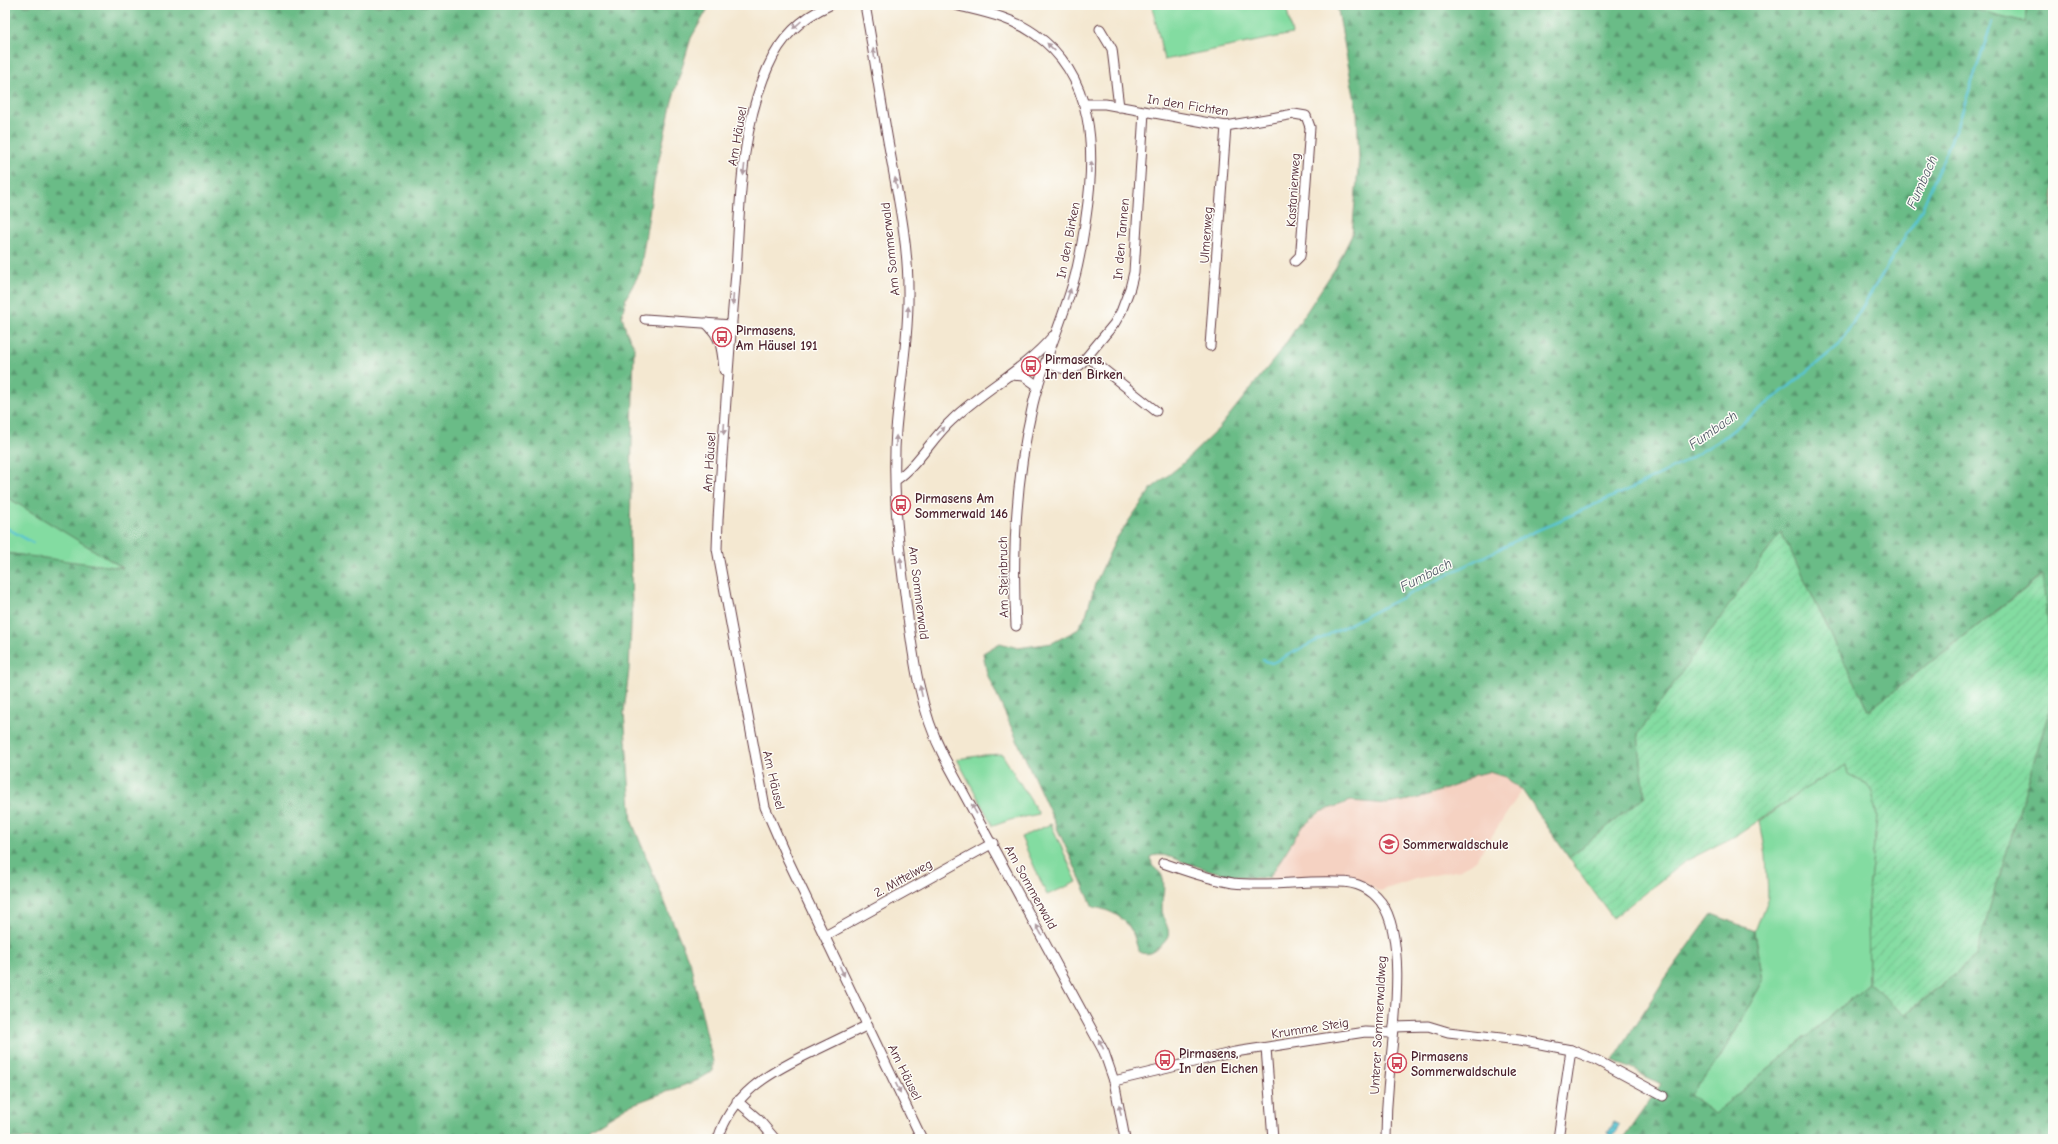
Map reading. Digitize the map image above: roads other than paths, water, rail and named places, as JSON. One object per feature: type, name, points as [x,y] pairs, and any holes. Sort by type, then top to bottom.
[{"type":"street","name":"Am Häusel","points":[[830,5],[810,15],[786,35],[768,67],[761,85],[749,130],[726,395],[718,520],[718,549],[757,772],[765,807],[775,831],[922,1139]]},
{"type":"street","name":"Am Sommerwald","points":[[865,5],[901,215],[907,266],[908,316],[896,431],[896,480],[902,567],[909,627],[925,711],[936,741],[993,843],[1104,1052],[1114,1081],[1125,1139]]},
{"type":"street","name":"In den Birken","points":[[896,480],[908,471],[952,420],[1011,376],[1036,355],[1057,331],[1079,260],[1088,203],[1092,151],[1085,104],[1067,67],[1056,52],[1034,33],[1003,18],[955,5]]},
{"type":"street","points":[[1100,28],[1112,49],[1119,107]]},
{"type":"street","name":"In den Fichten","points":[[1085,104],[1119,107],[1226,126],[1294,114],[1302,114],[1308,118]]},
{"type":"street","name":"In den Tannen","points":[[1046,362],[1066,370],[1071,370],[1080,365],[1114,324],[1121,312],[1134,272],[1144,112]]},
{"type":"street","name":"Kastanienweg","points":[[1295,261],[1300,256],[1301,249],[1310,127],[1308,118]]},
{"type":"street","name":"Ulmenweg","points":[[1210,346],[1226,126]]},
{"type":"street","points":[[645,319],[732,325]]},
{"type":"street","name":"Am Häusel","points":[[706,323],[716,333],[722,348],[726,395]]},
{"type":"street","name":"Am Steinbruch","points":[[1016,626],[1014,570],[1016,512],[1025,450],[1038,386],[1057,331]]},
{"type":"street","points":[[1088,357],[1156,411]]},
{"type":"street","points":[[1011,376],[1024,376],[1038,386]]},
{"type":"street","name":"2. Mittelweg","points":[[825,936],[993,843]]},
{"type":"street","name":"Unterer Sommerwaldweg","points":[[1163,863],[1201,875],[1234,883],[1340,882],[1367,889],[1382,903],[1388,914],[1395,939],[1396,968],[1393,1030],[1388,1081],[1386,1139]]},
{"type":"street","points":[[718,1139],[728,1116],[737,1101],[754,1084],[777,1069],[868,1025]]},
{"type":"street","name":"Krumme Steig","points":[[1114,1081],[1204,1059],[1266,1048],[1364,1032],[1428,1026],[1448,1032],[1519,1040],[1571,1050],[1596,1060],[1663,1096]]},
{"type":"street","points":[[1266,1048],[1273,1139]]},
{"type":"street","points":[[1558,1139],[1571,1050]]},
{"type":"street","points":[[737,1101],[758,1120],[775,1139]]},
{"type":"water","points":[[1614,1122],[1620,1125],[1613,1137],[1608,1133]]},
{"type":"waterway","name":"Fumbach","points":[[1263,660],[1272,663],[1527,535],[1634,487],[1681,464],[1723,438],[1839,345],[1921,211],[1958,124],[1992,22]]},
{"type":"waterway","points":[[5,527],[33,543]]},
{"type":"place","name":"Pirmasens, Am Häusel 191","points":[[722,337]]},
{"type":"place","name":"Pirmasens, In den Birken","points":[[1031,366]]},
{"type":"place","name":"Pirmasens Am Sommerwald 146","points":[[901,505]]},
{"type":"place","name":"Sommerwaldschule","points":[[1389,844]]},
{"type":"place","name":"Pirmasens, In den Eichen","points":[[1165,1060]]},
{"type":"place","name":"Pirmasens Sommerwaldschule","points":[[1397,1063]]}]
